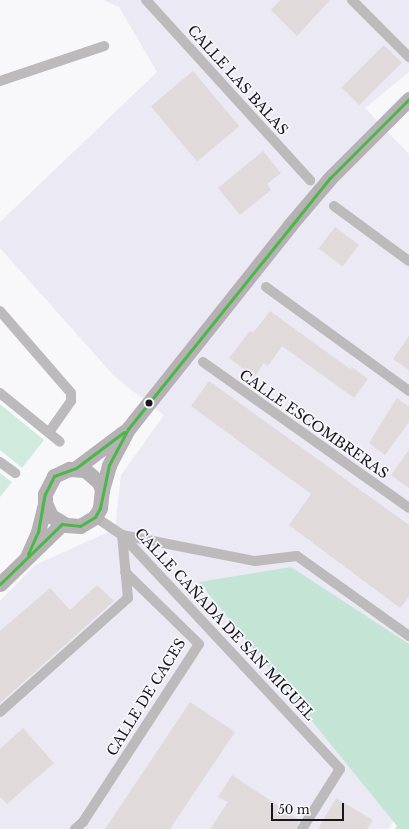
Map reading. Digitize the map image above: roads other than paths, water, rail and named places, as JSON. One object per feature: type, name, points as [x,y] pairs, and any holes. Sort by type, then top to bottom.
[{"type":"main road","points":[[45,503],[51,516],[62,524],[80,526],[95,517],[100,508],[102,490],[113,457],[128,430],[290,225],[330,178],[409,99]]},
{"type":"main road","points":[[26,557],[38,532],[45,503],[45,494],[54,476],[65,470],[76,468],[128,430]]},
{"type":"main road","points":[[76,468],[92,474],[102,490]]},
{"type":"main road","points":[[0,584],[26,557],[62,524]]},
{"type":"street","name":"CALLE LAS BALAS","points":[[146,0],[310,180]]},
{"type":"street","points":[[352,0],[409,57]]},
{"type":"street","points":[[0,81],[104,46]]},
{"type":"street","points":[[334,206],[409,261]]},
{"type":"street","points":[[266,287],[409,392]]},
{"type":"street","points":[[0,311],[70,393],[71,401],[49,432]]},
{"type":"street","name":"CALLE ESCOMBRERAS","points":[[203,362],[409,508]]},
{"type":"street","points":[[0,393],[60,442]]},
{"type":"street","points":[[0,462],[15,474]]},
{"type":"street","points":[[0,712],[128,598],[122,535],[95,517]]},
{"type":"street","name":"CALLE CAÑADA DE SAN MIGUEL","points":[[122,535],[255,560],[297,556],[409,636]]},
{"type":"street","name":"CALLE CAÑADA DE SAN MIGUEL","points":[[122,535],[340,769],[302,829]]},
{"type":"street","name":"CALLE DE CACES","points":[[76,829],[83,822],[199,644],[126,572]]}]
